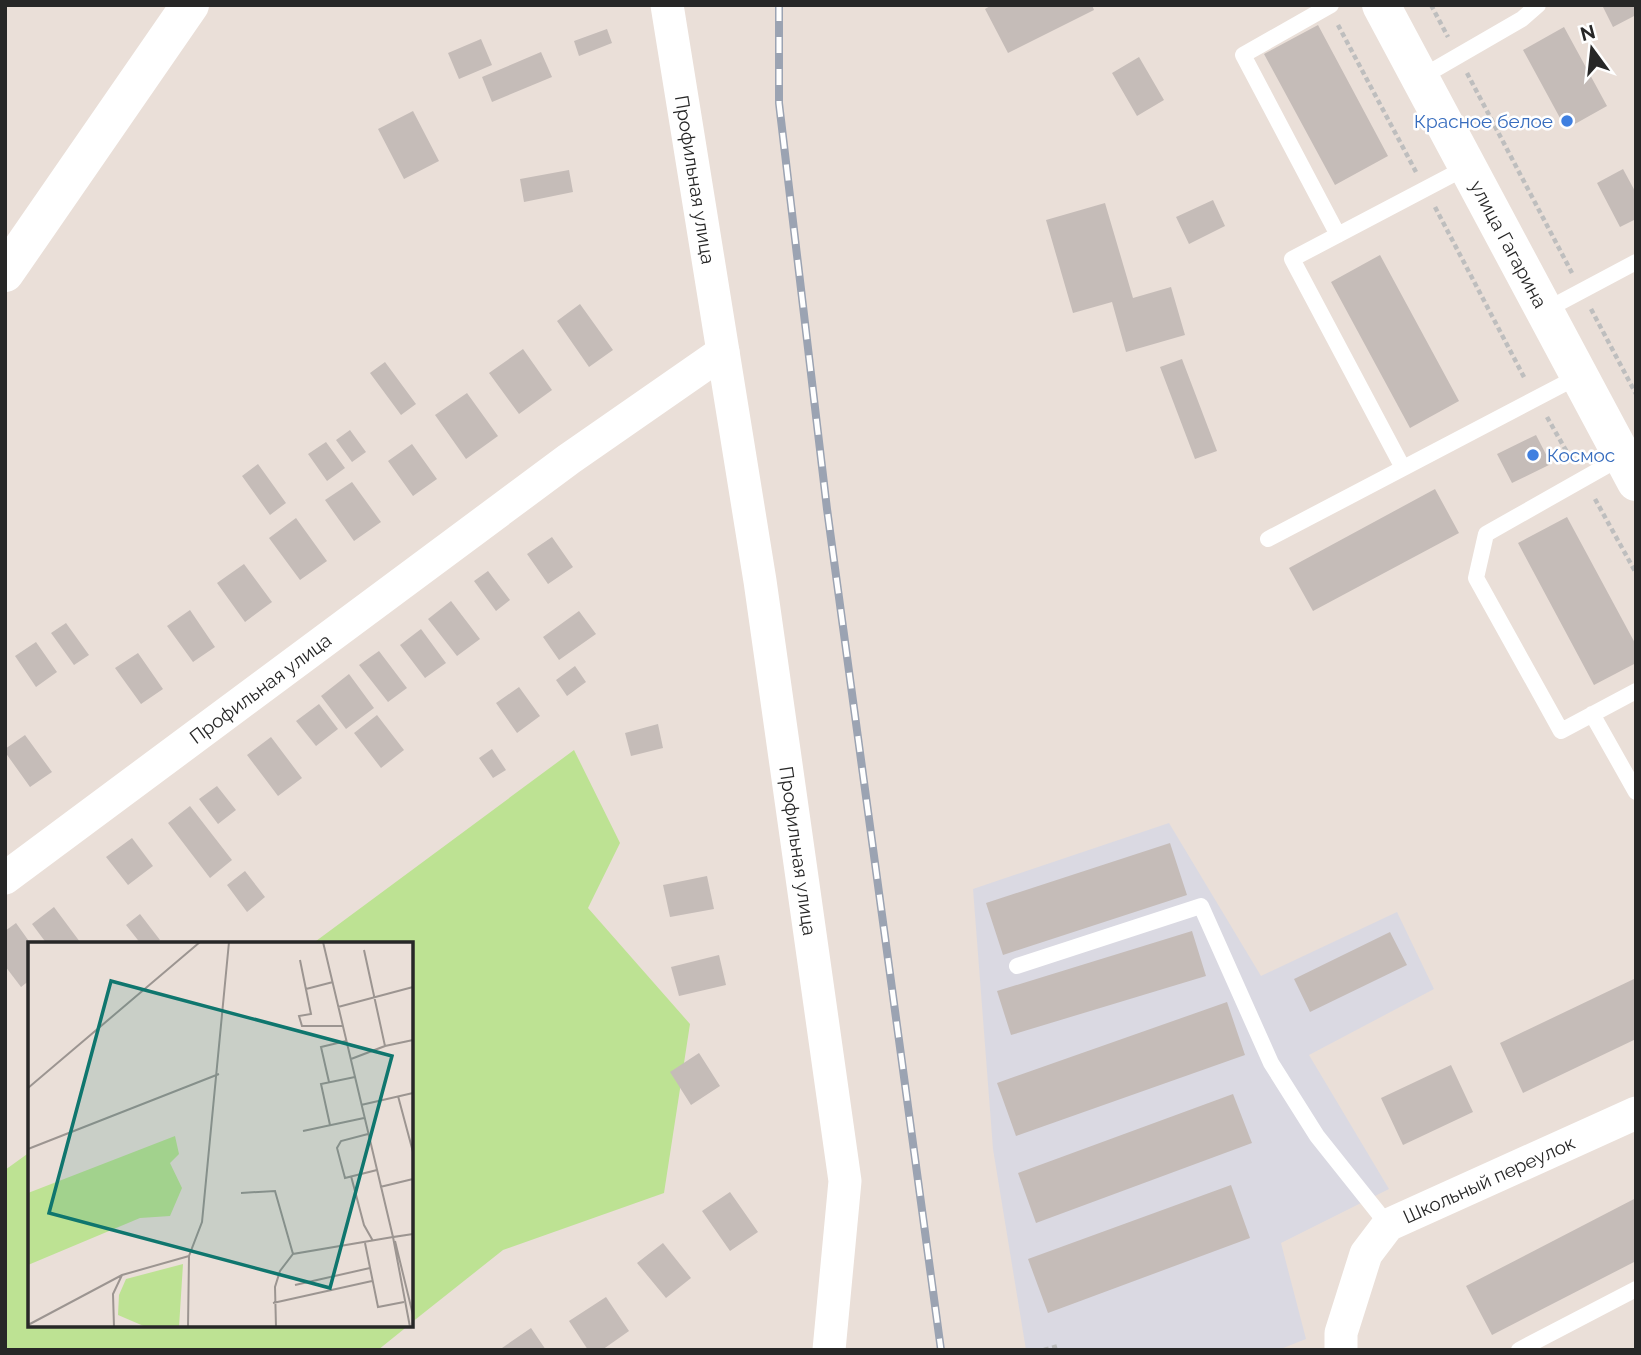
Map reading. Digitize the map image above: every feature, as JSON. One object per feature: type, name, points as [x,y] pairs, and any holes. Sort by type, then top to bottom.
[{"type":"main road","points":[[5,273],[190,5]]},
{"type":"main road","name":"улица Гагарина","points":[[1381,5],[1629,470]]},
{"type":"street","name":"Профильная улица","points":[[667,5],[760,581],[845,1181],[829,1350]]},
{"type":"street","name":"Профильная улица","points":[[5,878],[569,459],[723,352]]},
{"type":"street","name":"Школьный переулок","points":[[1341,1350],[1341,1333],[1366,1254],[1388,1225],[1636,1114]]},
{"type":"lane","points":[[1420,78],[1522,19],[1538,5]]},
{"type":"lane","points":[[1330,6],[1243,55],[1338,235]]},
{"type":"lane","points":[[1403,468],[1292,259],[1467,167]]},
{"type":"lane","points":[[1544,311],[1636,262]]},
{"type":"lane","points":[[1268,539],[1579,376]]},
{"type":"lane","points":[[1629,470],[1583,479],[1486,534],[1476,578],[1561,731],[1636,691]]},
{"type":"lane","points":[[1592,714],[1636,792]]},
{"type":"lane","points":[[1017,966],[1201,906],[1271,1063],[1317,1136],[1388,1225]]},
{"type":"lane","points":[[1519,1350],[1636,1289]]},
{"type":"path","points":[[1432,5],[1636,394]]},
{"type":"path","points":[[1330,6],[1535,398],[1636,573]]},
{"type":"path","points":[[1044,1350],[1058,1346]]},
{"type":"shaded area","points":[[1169,823],[1261,976],[1397,912],[1434,989],[1309,1055],[1389,1189],[1281,1243],[1306,1339],[1278,1350],[1026,1350],[993,1149],[973,889]]},
{"type":"green space","points":[[574,750],[620,843],[588,908],[690,1024],[664,1193],[503,1250],[413,1321],[413,942],[315,942]]},
{"type":"green space","points":[[28,1153],[28,1327],[407,1327],[378,1350],[5,1350],[5,1170]]},
{"type":"building","points":[[992,5],[1092,5],[1094,10],[1008,53],[985,9]]},
{"type":"building","points":[[1602,5],[1636,5],[1636,15],[1613,27]]},
{"type":"building","points":[[1318,25],[1388,156],[1335,185],[1264,54]]},
{"type":"building","points":[[1564,27],[1607,106],[1566,129],[1523,50]]},
{"type":"building","points":[[607,29],[612,43],[579,56],[574,41]]},
{"type":"building","points":[[481,39],[492,65],[459,79],[448,53]]},
{"type":"building","points":[[541,52],[552,77],[492,102],[482,77]]},
{"type":"building","points":[[1139,57],[1164,100],[1137,116],[1112,73]]},
{"type":"building","points":[[413,111],[439,161],[404,179],[378,129]]},
{"type":"building","points":[[1623,169],[1636,193],[1636,219],[1620,227],[1597,183]]},
{"type":"building","points":[[569,170],[573,192],[524,202],[520,179]]},
{"type":"building","points":[[1213,200],[1225,226],[1189,244],[1176,217]]},
{"type":"building","points":[[1105,203],[1133,298],[1171,287],[1185,335],[1126,352],[1112,302],[1073,313],[1046,220]]},
{"type":"building","points":[[1380,255],[1459,401],[1410,428],[1331,282]]},
{"type":"building","points":[[580,304],[613,350],[589,367],[557,321]]},
{"type":"building","points":[[523,349],[552,390],[519,414],[489,373]]},
{"type":"building","points":[[1182,359],[1217,451],[1195,459],[1160,367]]},
{"type":"building","points":[[385,362],[416,404],[401,415],[370,373]]},
{"type":"building","points":[[467,393],[498,436],[466,459],[435,415]]},
{"type":"building","points":[[350,430],[366,452],[352,462],[336,440]]},
{"type":"building","points":[[1536,435],[1551,464],[1512,483],[1497,454]]},
{"type":"building","points":[[326,442],[345,468],[327,481],[308,454]]},
{"type":"building","points":[[412,444],[437,479],[413,496],[388,461]]},
{"type":"building","points":[[258,464],[286,503],[270,515],[242,476]]},
{"type":"building","points":[[352,482],[381,522],[354,541],[325,500]]},
{"type":"building","points":[[1435,489],[1459,533],[1313,611],[1289,568]]},
{"type":"building","points":[[1567,517],[1636,645],[1636,663],[1594,685],[1518,543]]},
{"type":"building","points":[[296,518],[327,561],[300,580],[269,538]]},
{"type":"building","points":[[552,537],[573,567],[548,584],[527,554]]},
{"type":"building","points":[[244,564],[272,602],[245,622],[217,583]]},
{"type":"building","points":[[488,571],[510,600],[496,611],[474,581]]},
{"type":"building","points":[[451,601],[480,639],[457,656],[428,619]]},
{"type":"building","points":[[190,610],[215,647],[193,662],[167,626]]},
{"type":"building","points":[[579,611],[596,634],[559,660],[543,637]]},
{"type":"building","points":[[66,623],[89,655],[74,665],[51,633]]},
{"type":"building","points":[[421,629],[446,663],[425,678],[400,645]]},
{"type":"building","points":[[36,642],[57,672],[36,687],[15,656]]},
{"type":"building","points":[[379,651],[407,688],[388,702],[359,665]]},
{"type":"building","points":[[138,653],[163,689],[141,704],[115,668]]},
{"type":"building","points":[[575,666],[586,682],[567,696],[556,680]]},
{"type":"building","points":[[349,674],[374,708],[346,729],[321,696]]},
{"type":"building","points":[[519,687],[540,716],[517,733],[496,703]]},
{"type":"building","points":[[319,704],[338,729],[316,746],[296,721]]},
{"type":"building","points":[[377,715],[404,750],[381,768],[354,733]]},
{"type":"building","points":[[658,724],[663,748],[631,756],[625,733]]},
{"type":"building","points":[[25,735],[52,772],[30,787],[5,752],[5,749]]},
{"type":"building","points":[[271,737],[302,778],[278,796],[247,755]]},
{"type":"building","points":[[492,749],[506,770],[493,778],[479,758]]},
{"type":"building","points":[[217,786],[236,810],[218,824],[199,799]]},
{"type":"building","points":[[190,806],[232,860],[210,878],[168,823]]},
{"type":"building","points":[[132,838],[153,866],[128,885],[106,857]]},
{"type":"building","points":[[1170,843],[1187,895],[1003,955],[986,903]]},
{"type":"building","points":[[245,871],[265,897],[247,912],[227,885]]},
{"type":"building","points":[[707,876],[714,909],[670,917],[663,885]]},
{"type":"building","points":[[54,907],[80,942],[46,942],[32,924]]},
{"type":"building","points":[[140,914],[160,940],[139,942],[126,925]]},
{"type":"building","points":[[16,923],[30,942],[28,982],[21,987],[5,966],[5,931]]},
{"type":"building","points":[[1192,931],[1206,976],[1011,1035],[997,991]]},
{"type":"building","points":[[1390,932],[1407,965],[1310,1012],[1294,979]]},
{"type":"building","points":[[719,955],[726,985],[679,996],[671,967]]},
{"type":"building","points":[[1636,978],[1636,1039],[1523,1093],[1500,1043]]},
{"type":"building","points":[[1227,1002],[1245,1055],[1016,1136],[997,1083]]},
{"type":"building","points":[[699,1053],[720,1086],[691,1105],[670,1072]]},
{"type":"building","points":[[1451,1065],[1473,1112],[1403,1145],[1381,1098]]},
{"type":"building","points":[[1233,1094],[1252,1143],[1036,1223],[1018,1173]]},
{"type":"building","points":[[1231,1185],[1250,1238],[1048,1313],[1028,1259]]},
{"type":"building","points":[[730,1192],[758,1232],[730,1251],[702,1211]]},
{"type":"building","points":[[1636,1198],[1636,1261],[1492,1335],[1466,1286]]},
{"type":"building","points":[[663,1243],[691,1278],[666,1298],[637,1263]]},
{"type":"building","points":[[606,1297],[629,1331],[602,1350],[588,1350],[569,1321]]},
{"type":"building","points":[[531,1328],[546,1350],[502,1348]]},
{"type":"railway","points":[[779,5],[779,103],[827,509],[941,1350]]},
{"type":"place","name":"Красное белое","points":[[1567,121]]},
{"type":"place","name":"Космос","points":[[1533,455]]}]
